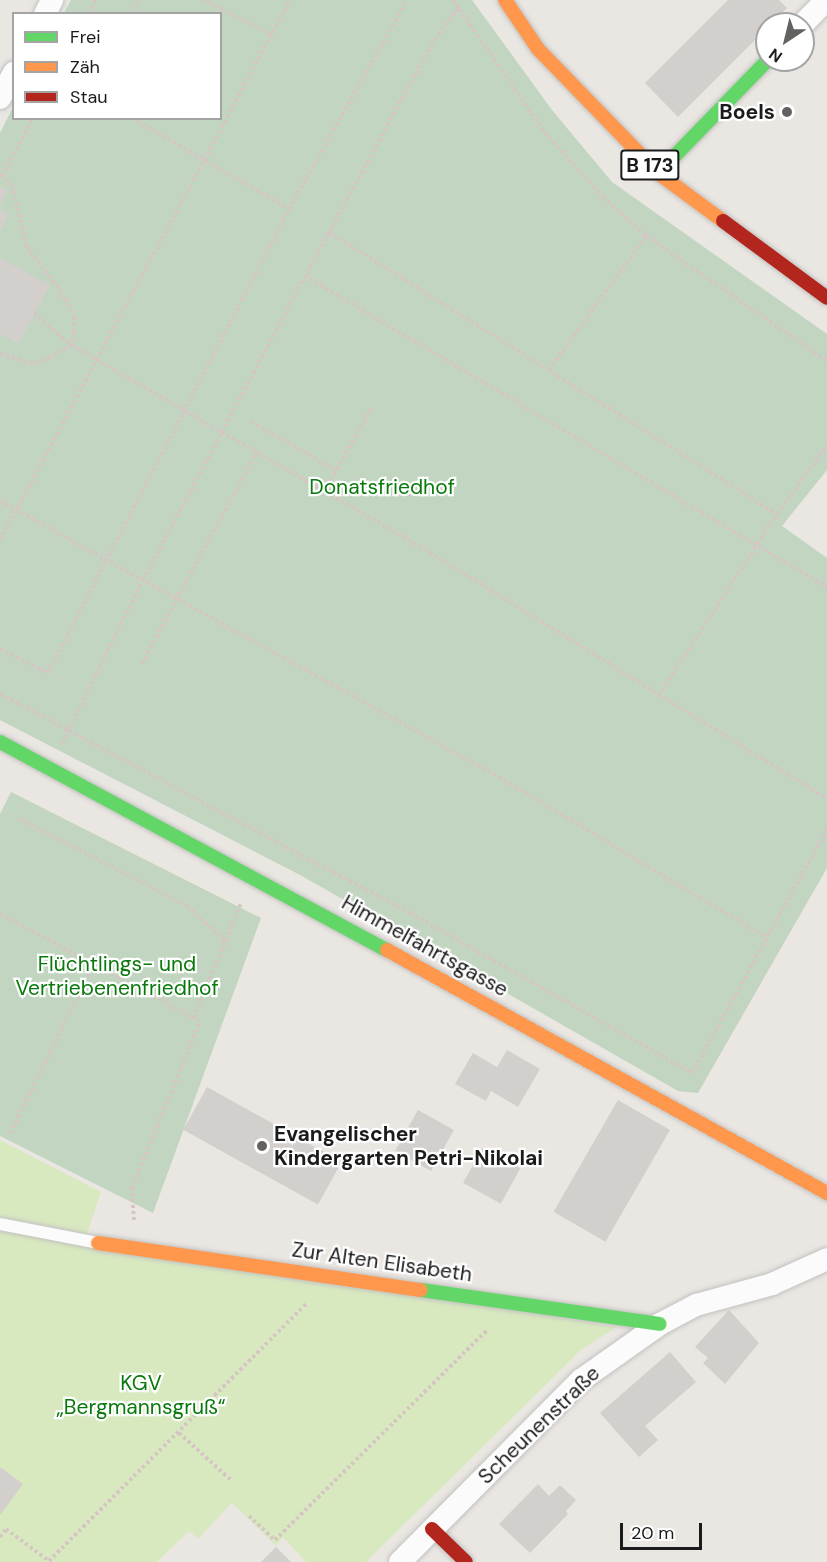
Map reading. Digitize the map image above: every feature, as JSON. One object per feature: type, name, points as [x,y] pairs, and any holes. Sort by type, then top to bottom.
[{"type":"street","name":"B 173","points":[[505,0],[538,49],[658,173],[827,298]]},
{"type":"street","points":[[814,12],[826,0]]},
{"type":"street","points":[[658,173],[756,72]]},
{"type":"street","points":[[0,98],[12,77]]},
{"type":"street","name":"Himmelfahrtsgasse","points":[[0,742],[256,878],[827,1193]]},
{"type":"street","name":"Zur Alten Elisabeth","points":[[98,1243],[660,1324]]},
{"type":"street","name":"Scheunenstraße","points":[[400,1562],[581,1380],[660,1324],[696,1305],[772,1284],[827,1259]]},
{"type":"street","points":[[432,1529],[466,1562]]},
{"type":"lane","points":[[0,1224],[98,1243]]},
{"type":"path","points":[[204,0],[272,35]]},
{"type":"path","points":[[0,540],[290,0]]},
{"type":"path","points":[[0,649],[48,673],[106,559],[187,410],[289,209],[407,0]]},
{"type":"path","points":[[453,0],[545,133],[603,197],[646,236],[827,361]]},
{"type":"path","points":[[49,767],[143,580],[305,276],[432,44],[458,8]]},
{"type":"path","points":[[0,354],[32,363],[58,354],[70,345],[74,317],[66,299],[27,247],[12,185],[1,176],[32,120]]},
{"type":"path","points":[[135,120],[289,209]]},
{"type":"path","points":[[329,232],[777,514]]},
{"type":"path","points":[[549,370],[646,236]]},
{"type":"path","points":[[305,276],[759,543],[827,587]]},
{"type":"path","points":[[34,314],[70,345],[324,490],[827,799]]},
{"type":"path","points":[[324,490],[372,408]]},
{"type":"path","points":[[251,422],[336,470]]},
{"type":"path","points":[[659,695],[777,514],[827,445]]},
{"type":"path","points":[[142,664],[257,451]]},
{"type":"path","points":[[0,501],[499,777],[767,938]]},
{"type":"path","points":[[0,694],[411,913],[692,1073],[827,829]]},
{"type":"path","points":[[20,819],[187,906],[226,942]]},
{"type":"path","points":[[194,1018],[239,906],[256,878]]},
{"type":"path","points":[[0,914],[200,1021],[132,1188],[133,1203]]},
{"type":"path","points":[[10,1133],[94,963]]},
{"type":"path","points":[[0,1537],[6,1529],[49,1561],[333,1276]]},
{"type":"path","points":[[249,1516],[275,1540],[514,1303]]},
{"type":"path","points":[[179,1433],[231,1480]]},
{"type":"green space","name":"Donatsfriedhof","points":[[71,0],[472,0],[552,110],[612,182],[827,334],[827,470],[782,526],[827,558],[827,868],[698,1093],[678,1091],[302,876],[0,720],[0,133],[12,109],[12,120],[222,120],[222,12],[65,12]]},
{"type":"green space","name":"Flüchtlings- und Vertriebenenfriedhof","points":[[11,792],[261,918],[153,1213],[0,1136],[0,814]]},
{"type":"green space","points":[[0,1140],[101,1192],[87,1234],[0,1217]]},
{"type":"green space","name":"KGV „Bergmannsgruß“","points":[[0,1230],[617,1327],[582,1349],[366,1562],[306,1562],[283,1537],[276,1546],[232,1503],[198,1539],[189,1531],[157,1562],[0,1562]]},
{"type":"building","points":[[728,0],[779,0],[787,8],[783,12],[755,12],[755,40],[678,117],[645,83]]},
{"type":"building","points":[[0,186],[8,191],[0,206]]},
{"type":"building","points":[[0,209],[9,214],[0,232]]},
{"type":"building","points":[[0,258],[50,285],[19,344],[0,334]]},
{"type":"building","points":[[507,1050],[540,1069],[518,1107],[491,1091],[486,1101],[455,1084],[473,1053],[497,1067]]},
{"type":"building","name":"Evangelischer Kindergarten Petri-Nikolai","points":[[207,1087],[342,1162],[318,1205],[183,1130]]},
{"type":"building","points":[[618,1100],[670,1130],[605,1242],[554,1212]]},
{"type":"building","points":[[418,1110],[454,1130],[431,1171],[395,1151]]},
{"type":"building","points":[[483,1147],[521,1168],[501,1204],[463,1183]]},
{"type":"building","points":[[729,1310],[759,1343],[725,1384],[703,1363],[708,1358],[695,1347]]},
{"type":"building","points":[[670,1352],[696,1382],[645,1426],[658,1440],[639,1457],[600,1413]]},
{"type":"building","points":[[0,1467],[23,1484],[0,1515]]},
{"type":"building","points":[[538,1484],[549,1496],[560,1485],[576,1500],[566,1511],[568,1514],[530,1553],[499,1524]]},
{"type":"building","points":[[276,1547],[291,1562],[261,1562]]},
{"type":"traffic: fast","points":[[658,173],[756,72]]},
{"type":"traffic: fast","points":[[0,742],[387,950]]},
{"type":"traffic: fast","points":[[421,1290],[660,1324]]},
{"type":"traffic: slow","points":[[505,0],[538,49],[658,173],[723,221]]},
{"type":"traffic: slow","points":[[387,950],[827,1193]]},
{"type":"traffic: slow","points":[[98,1243],[421,1290]]},
{"type":"traffic: jam","points":[[723,221],[827,298]]},
{"type":"traffic: jam","points":[[432,1529],[466,1562]]},
{"type":"place","name":"Boels","points":[[787,112]]},
{"type":"place","name":"Evangelischer Kindergarten Petri-Nikolai","points":[[262,1146]]}]
